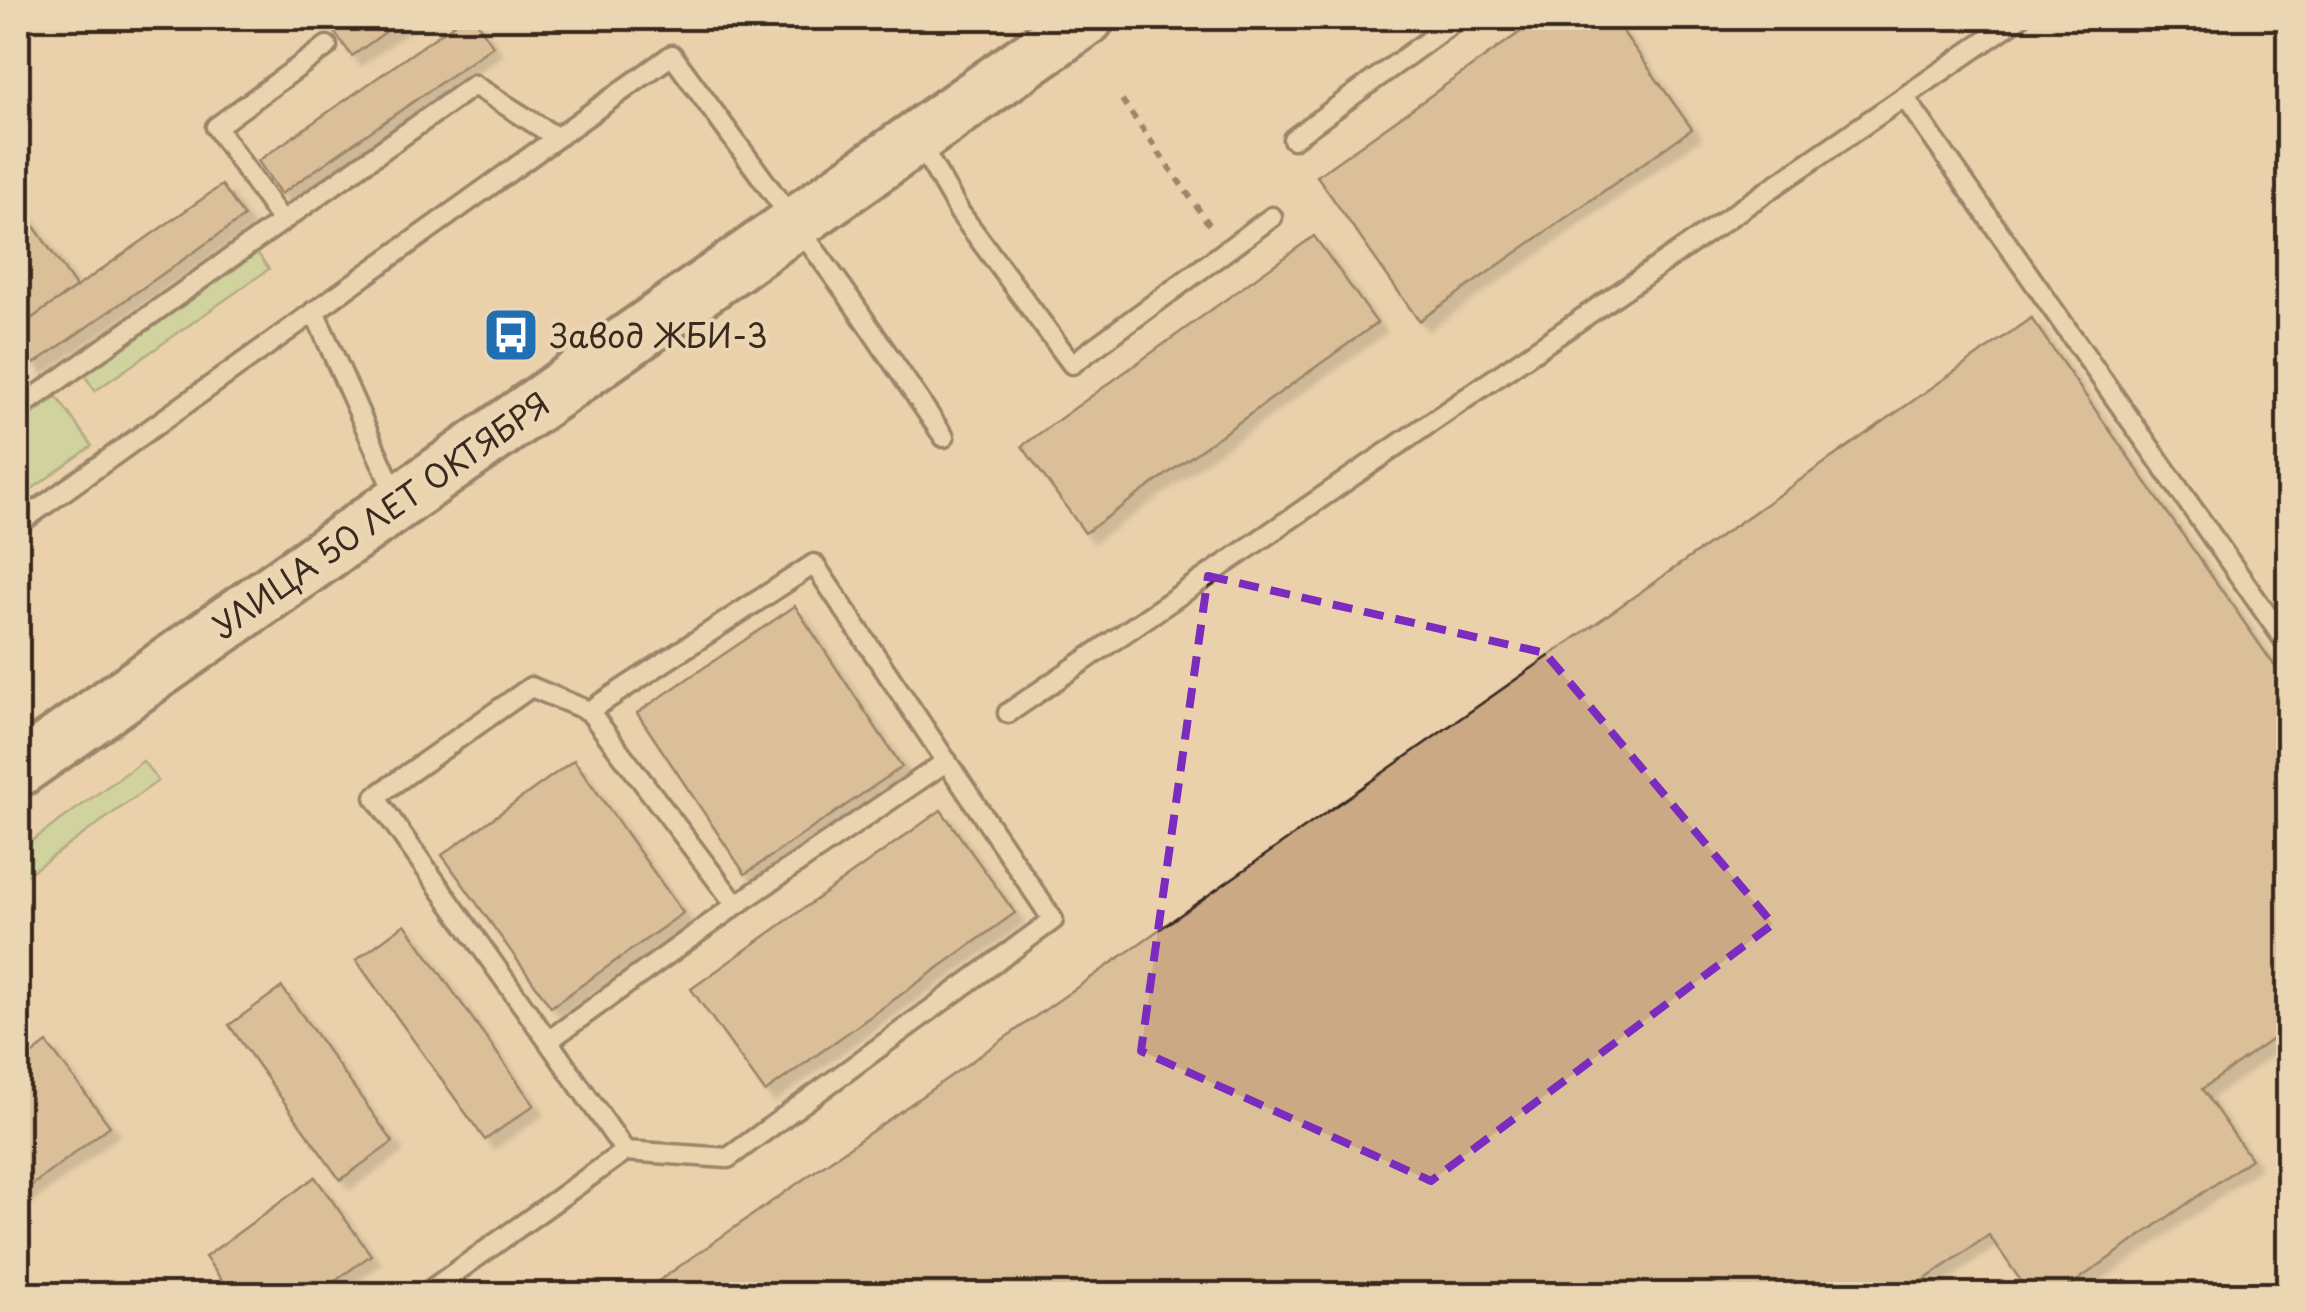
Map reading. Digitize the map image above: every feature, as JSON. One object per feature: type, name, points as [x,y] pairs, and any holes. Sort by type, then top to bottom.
[{"type":"main road","name":"УЛИЦА 50 ЛЕТ ОКТЯБРЯ","points":[[18,770],[1087,18]]},
{"type":"lane","points":[[1292,139],[1460,18]]},
{"type":"lane","points":[[1008,713],[2019,18]]},
{"type":"lane","points":[[282,221],[216,127],[327,46]]},
{"type":"lane","points":[[18,524],[672,55],[944,437]]},
{"type":"lane","points":[[18,409],[474,84],[556,138]]},
{"type":"lane","points":[[1905,98],[2288,645]]},
{"type":"lane","points":[[917,138],[960,213],[1072,364],[1272,217]]},
{"type":"lane","points":[[314,311],[398,501]]},
{"type":"lane","points":[[424,1294],[625,1151],[728,1158],[1052,920],[814,564],[589,711]]},
{"type":"lane","points":[[625,1151],[375,797],[531,687],[589,711],[736,905]]},
{"type":"lane","points":[[548,1040],[736,905],[946,762]]},
{"type":"path","points":[[1122,100],[1227,250]]},
{"type":"highlighted area","points":[[1208,576],[1545,653],[1773,924],[1431,1181],[1141,1051]]},
{"type":"green space","points":[[256,251],[269,269],[95,391],[83,373]]},
{"type":"green space","points":[[57,397],[92,446],[18,499],[18,425]]},
{"type":"green space","points":[[143,761],[158,781],[18,881],[18,851]]},
{"type":"building","points":[[324,18],[405,18],[352,56]]},
{"type":"building","points":[[463,18],[474,18],[493,46],[281,194],[258,161]]},
{"type":"building","points":[[1540,18],[1613,18],[1692,129],[1419,321],[1317,176]]},
{"type":"building","points":[[222,185],[244,217],[34,364],[18,341],[18,328]]},
{"type":"building","points":[[18,203],[76,287],[18,328]]},
{"type":"building","points":[[1314,236],[1377,323],[1085,533],[1022,446]]},
{"type":"building","points":[[2031,318],[2288,685],[2288,1028],[2202,1089],[2251,1159],[2058,1294],[2030,1294],[1989,1235],[1904,1294],[640,1294]]},
{"type":"building","points":[[795,606],[902,767],[745,874],[637,713]]},
{"type":"building","points":[[574,760],[683,913],[551,1007],[442,855]]},
{"type":"building","points":[[941,810],[1015,913],[765,1092],[691,989]]},
{"type":"building","points":[[405,924],[534,1105],[485,1140],[356,960]]},
{"type":"building","points":[[282,987],[393,1142],[340,1180],[229,1025]]},
{"type":"building","points":[[47,1043],[110,1126],[18,1196],[18,1065]]},
{"type":"building","points":[[315,1177],[371,1255],[317,1294],[232,1294],[205,1257]]},
{"type":"place","name":"Завод ЖБИ-3","points":[[511,335]]}]
